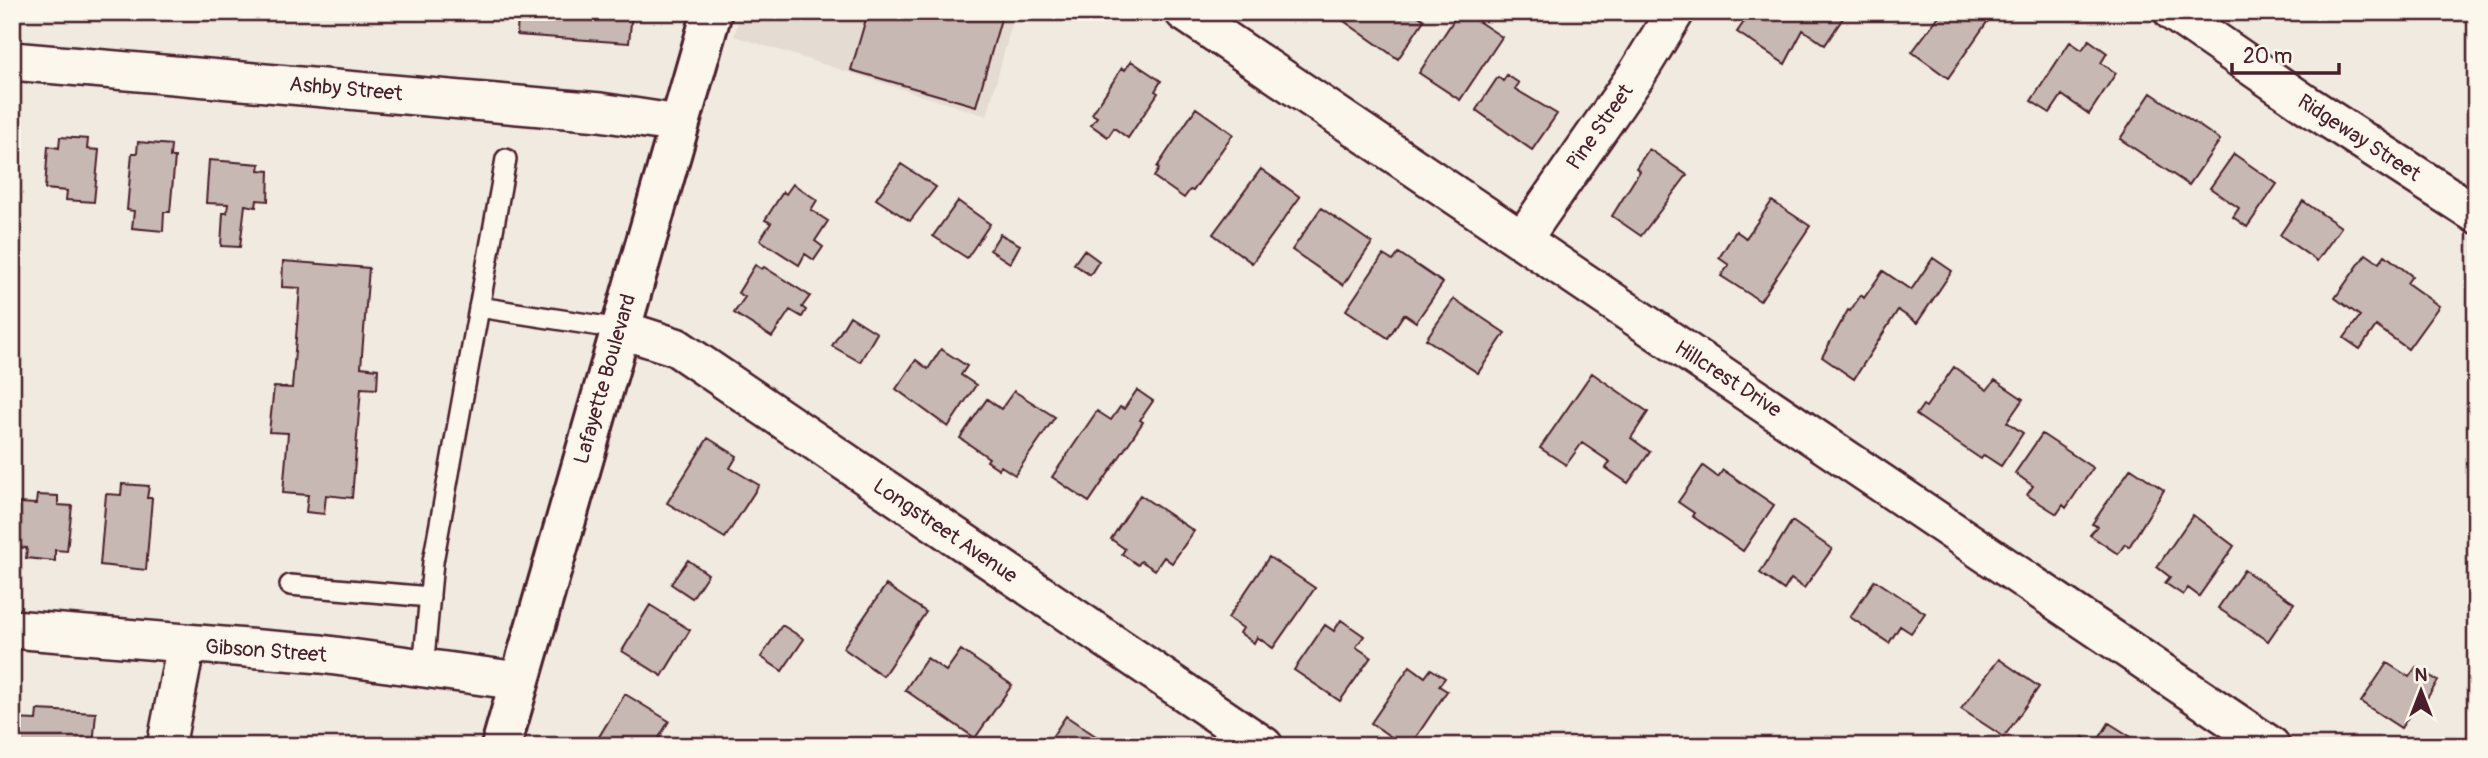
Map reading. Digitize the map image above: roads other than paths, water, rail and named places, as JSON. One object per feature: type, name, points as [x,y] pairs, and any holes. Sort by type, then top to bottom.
[{"type":"main road","name":"Lafayette Boulevard","points":[[501,746],[712,12]]},
{"type":"street","name":"Hillcrest Drive","points":[[1184,12],[2271,746]]},
{"type":"street","name":"Pine Street","points":[[1522,240],[1637,74],[1675,12]]},
{"type":"street","name":"Ridgeway Street","points":[[2173,12],[2306,104],[2476,214]]},
{"type":"street","name":"Ashby Street","points":[[12,61],[534,106],[679,124]]},
{"type":"street","name":"Longstreet Avenue","points":[[620,328],[676,347],[1264,746]]},
{"type":"street","name":"Gibson Street","points":[[12,629],[321,654],[519,681]]},
{"type":"street","points":[[166,746],[186,645]]},
{"type":"lane","points":[[423,668],[430,597],[453,445],[506,159]]},
{"type":"lane","points":[[479,307],[620,328]]},
{"type":"lane","points":[[290,585],[430,597]]}]
